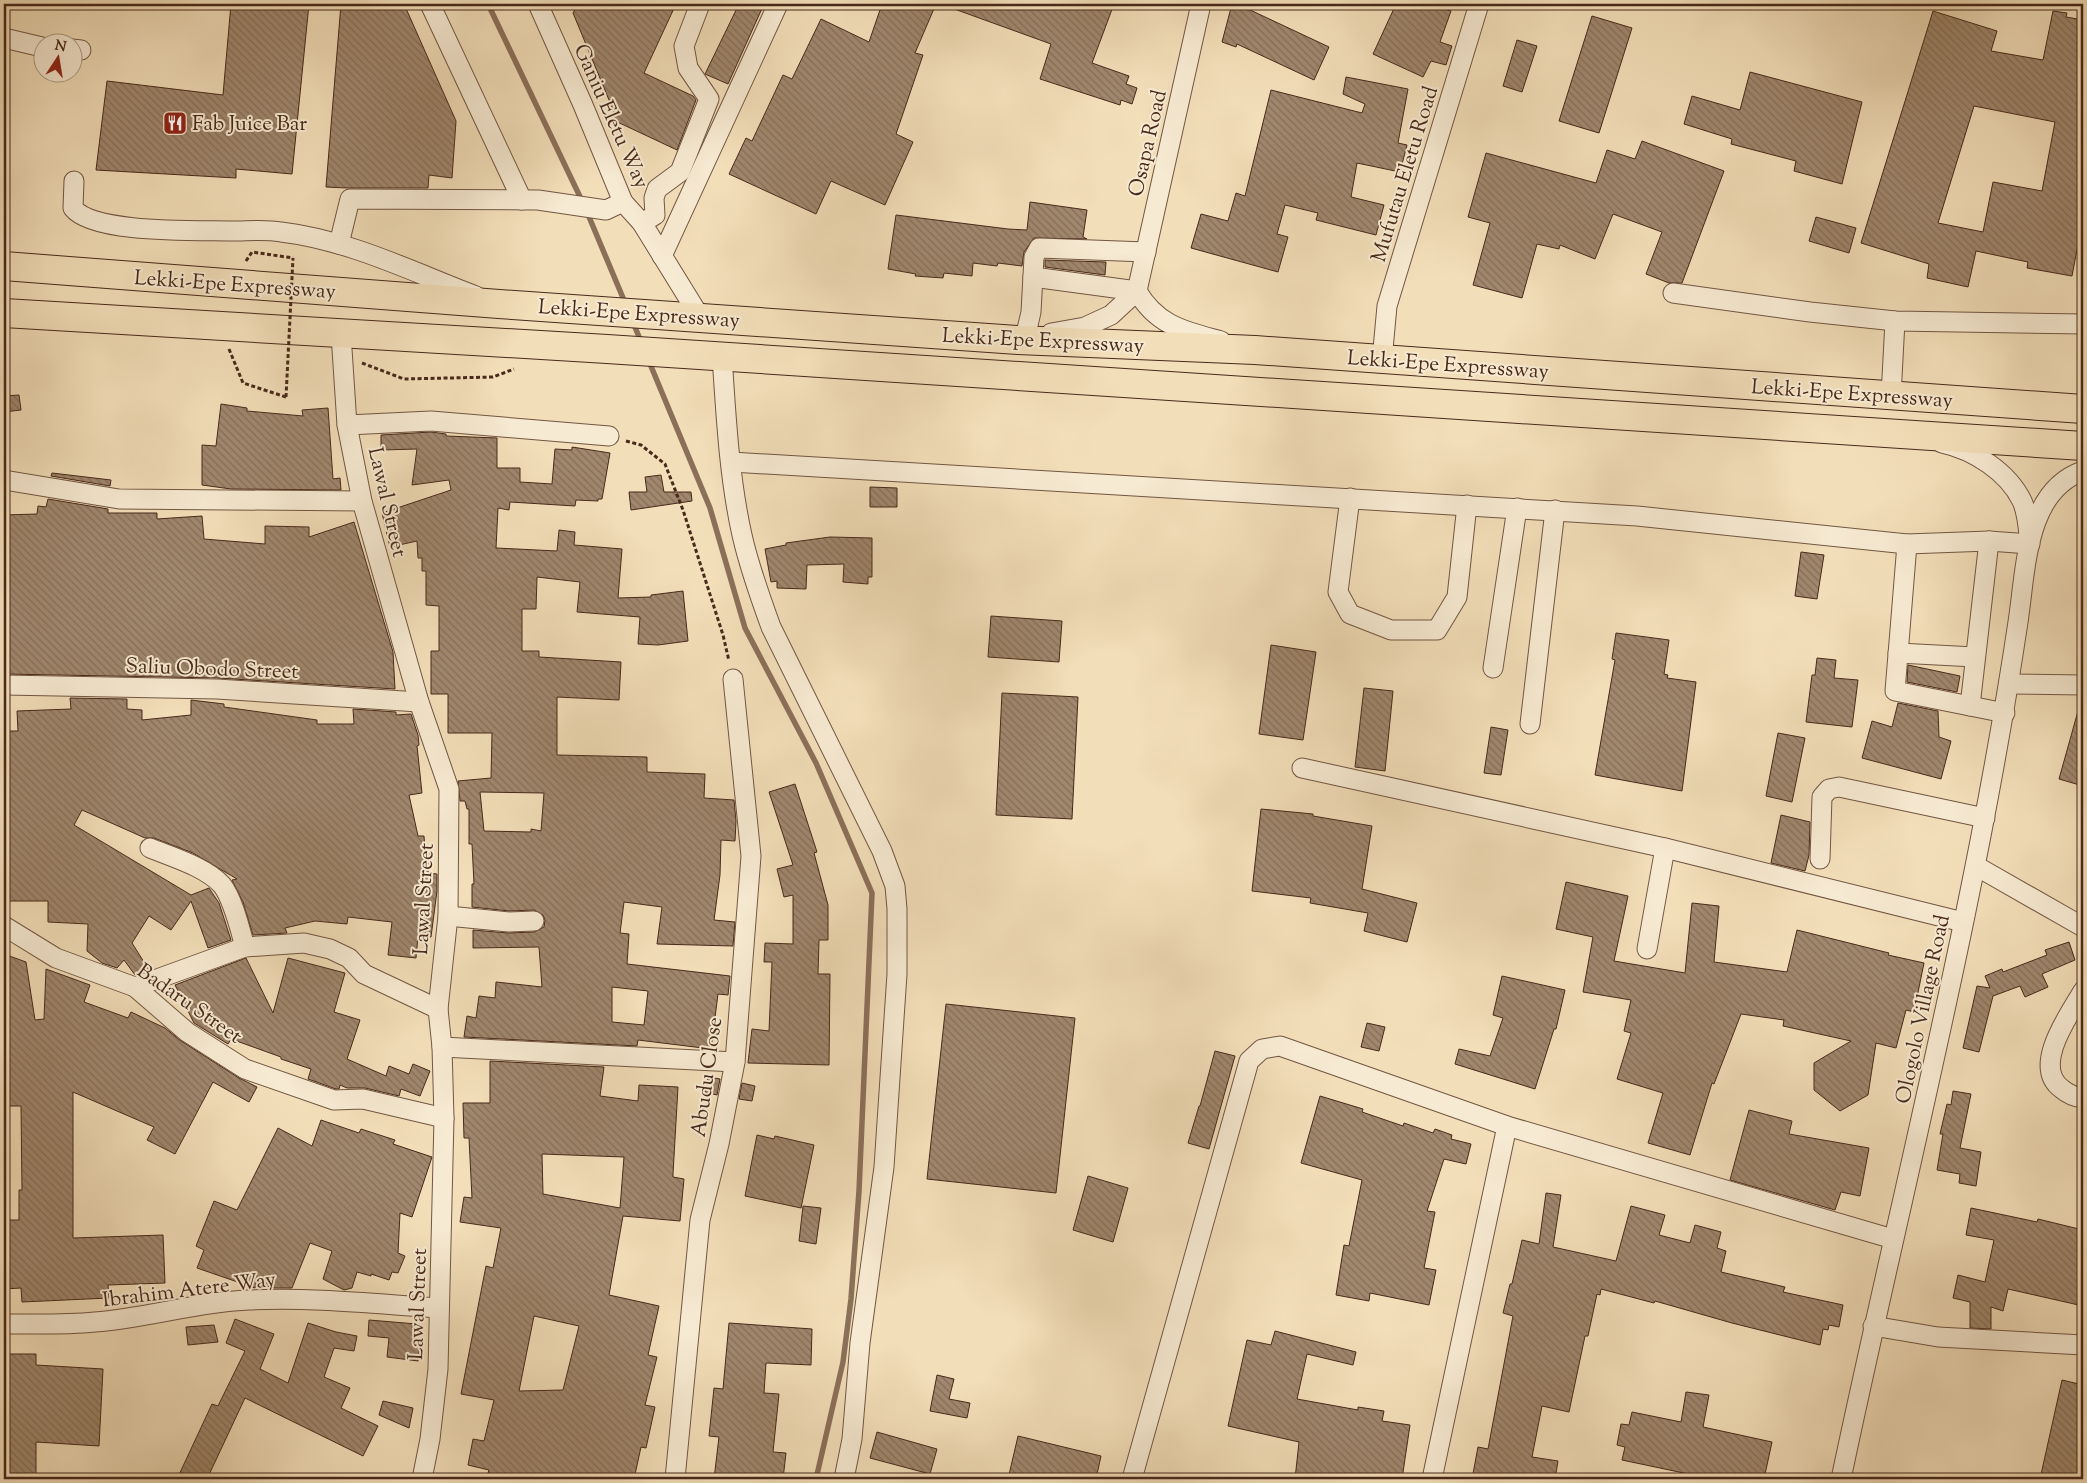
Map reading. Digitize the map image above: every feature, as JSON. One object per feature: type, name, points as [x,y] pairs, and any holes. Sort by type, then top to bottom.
[{"type":"highway","points":[[4,262],[35,268]]},
{"type":"highway","name":"Lekki-Epe Expressway","points":[[4,266],[499,304],[1022,339],[1255,350],[2083,409]]},
{"type":"highway","points":[[4,282],[387,308],[422,298]]},
{"type":"highway","name":"Lekki-Epe Expressway","points":[[4,313],[342,345],[608,349],[2083,446]]},
{"type":"street","points":[[430,4],[530,200]]},
{"type":"street","name":"Ganiu Eletu Way","points":[[538,4],[583,105],[623,202],[642,223],[700,317]]},
{"type":"street","points":[[642,223],[654,215],[654,198],[657,189],[680,172],[708,99],[688,68],[684,46],[700,4]]},
{"type":"street","points":[[662,256],[778,4]]},
{"type":"street","name":"Osapa Road","points":[[1137,291],[1201,4]]},
{"type":"street","name":"Mufutau Eletu Road","points":[[1382,360],[1387,306],[1479,4]]},
{"type":"street","points":[[4,38],[32,45]]},
{"type":"street","points":[[74,181],[73,208],[78,215],[90,220],[155,230],[280,231],[339,244],[499,304]]},
{"type":"street","points":[[339,244],[350,199],[530,200],[606,210],[623,202]]},
{"type":"street","points":[[1137,291],[1111,314],[1085,327],[1022,339],[1031,312],[1034,257],[1039,248],[1146,252]]},
{"type":"street","points":[[1033,277],[1137,291],[1154,313],[1174,328],[1255,350]]},
{"type":"street","points":[[1673,293],[1810,312],[1895,321],[2083,324]]},
{"type":"street","points":[[1891,396],[1895,321]]},
{"type":"street","name":"Lawal Street","points":[[342,345],[347,425],[362,501],[418,702],[449,789],[448,916],[438,1009],[442,1047],[444,1118],[438,1369],[430,1439],[422,1479]]},
{"type":"street","points":[[722,356],[731,462],[742,535],[770,627],[860,804],[882,851],[895,886],[897,974],[884,1167],[860,1343],[852,1439],[844,1479]]},
{"type":"street","points":[[347,425],[431,421],[608,436]]},
{"type":"street","points":[[1904,434],[1948,444],[1978,457],[2000,472],[2013,486],[2023,502],[2028,519],[2030,544]]},
{"type":"street","points":[[731,462],[1555,510],[1637,516],[1907,544],[1988,541],[2030,544]]},
{"type":"street","points":[[2030,544],[2039,512],[2047,499],[2060,484],[2083,471]]},
{"type":"street","points":[[4,480],[119,499],[362,501]]},
{"type":"street","points":[[1350,498],[1338,592],[1350,614],[1391,630],[1437,630],[1456,597],[1467,505]]},
{"type":"street","points":[[1492,668],[1517,508]]},
{"type":"street","points":[[1530,724],[1555,510]]},
{"type":"street","points":[[1970,706],[1988,541]]},
{"type":"street","points":[[1907,544],[1895,691],[2005,713]]},
{"type":"street","name":"Ologolo Village Road","points":[[1840,1479],[1873,1326],[1921,1122],[1976,866],[2005,713],[2030,544]]},
{"type":"street","points":[[1898,653],[1975,657]]},
{"type":"street","name":"Abudu Close","points":[[675,1479],[700,1220],[719,1144],[735,1062],[751,856],[733,679]]},
{"type":"street","name":"Saliu Obodo Street","points":[[4,684],[217,689],[418,702]]},
{"type":"street","points":[[2009,684],[2083,685]]},
{"type":"street","points":[[1302,768],[1665,848],[1963,922]]},
{"type":"street","points":[[1820,859],[1822,796],[1829,789],[1838,787],[1985,818]]},
{"type":"street","points":[[150,848],[197,867],[222,886],[236,914],[245,946]]},
{"type":"street","points":[[1646,949],[1665,848]]},
{"type":"street","points":[[1976,866],[2083,928]]},
{"type":"street","points":[[448,916],[509,922],[534,921]]},
{"type":"street","name":"Badaru Street","points":[[4,926],[56,958],[134,987],[187,1032],[244,1069],[334,1100],[362,1099],[444,1118]]},
{"type":"street","points":[[134,987],[245,946],[304,943],[330,949],[349,958],[364,974],[438,1009]]},
{"type":"street","points":[[2083,992],[2058,1036],[2049,1070],[2052,1079],[2058,1087],[2068,1094],[2083,1098]]},
{"type":"street","points":[[1132,1479],[1249,1061],[1262,1049],[1280,1046],[1507,1126],[1893,1239]]},
{"type":"street","points":[[442,1047],[735,1062]]},
{"type":"street","points":[[1432,1479],[1507,1126]]},
{"type":"street","name":"Ibrahim Atere Way","points":[[4,1324],[46,1325],[96,1322],[193,1306],[248,1300],[298,1300],[439,1308]]},
{"type":"street","points":[[1873,1326],[1938,1337],[2083,1345]]},
{"type":"path","points":[[238,348],[228,347],[243,383],[286,397],[293,258],[252,252]]},
{"type":"path","points":[[342,345],[404,379],[493,377],[511,369],[521,369]]},
{"type":"path","points":[[285,352],[295,352]]},
{"type":"path","points":[[608,436],[642,444],[665,464],[683,510],[723,635],[733,679]]},
{"type":"building","points":[[231,4],[309,4],[292,174],[236,169],[236,178],[96,170],[107,81],[223,95]]},
{"type":"building","points":[[341,4],[404,4],[456,121],[452,178],[429,175],[428,188],[326,187]]},
{"type":"building","points":[[578,4],[676,4],[644,73],[693,96],[696,100],[677,150],[611,119],[614,112],[573,13]]},
{"type":"building","points":[[739,4],[764,4],[728,84],[705,74]]},
{"type":"building","points":[[882,4],[936,4],[915,53],[923,55],[896,134],[913,142],[885,205],[831,181],[816,214],[729,174],[746,138],[752,141],[783,75],[792,79],[821,19],[869,42]]},
{"type":"building","points":[[946,4],[1114,4],[1092,63],[1129,76],[1126,84],[1137,88],[1132,104],[1121,100],[1120,105],[1040,79],[1051,44],[946,6]]},
{"type":"building","points":[[1232,4],[1249,4],[1248,9],[1329,47],[1314,80],[1237,44],[1236,47],[1222,42]]},
{"type":"building","points":[[1396,4],[1428,4],[1451,11],[1440,42],[1452,46],[1446,65],[1431,61],[1423,77],[1373,54]]},
{"type":"building","points":[[1933,11],[1997,31],[1991,51],[2043,60],[2053,11],[2067,13],[2066,17],[2083,20],[2083,218],[2072,276],[2027,268],[2028,262],[1976,251],[1968,287],[1927,278],[1929,264],[1861,243]],"holes":[[[1974,106],[2055,122],[2042,191],[1993,182],[1983,232],[1938,223]]]},
{"type":"building","points":[[1592,16],[1632,28],[1599,133],[1559,121]]},
{"type":"building","points":[[1517,40],[1537,46],[1522,92],[1503,86]]},
{"type":"building","points":[[1750,72],[1862,102],[1842,184],[1794,171],[1796,161],[1731,144],[1732,139],[1684,124],[1692,96],[1740,110]]},
{"type":"building","points":[[1346,77],[1408,89],[1398,143],[1407,145],[1400,172],[1357,163],[1351,197],[1384,205],[1376,235],[1316,220],[1318,213],[1285,205],[1277,234],[1288,237],[1278,272],[1191,248],[1201,214],[1228,221],[1236,193],[1245,196],[1271,90],[1362,113],[1365,104],[1343,94]]},
{"type":"building","points":[[1642,141],[1724,171],[1682,283],[1669,283],[1646,274],[1662,232],[1613,214],[1595,259],[1560,245],[1559,249],[1537,244],[1522,298],[1473,285],[1490,223],[1468,217],[1486,153],[1596,183],[1607,150],[1635,159]]},
{"type":"building","points":[[1030,202],[1087,210],[1083,237],[1087,239],[1034,238],[1024,252],[1022,266],[998,263],[997,266],[973,263],[972,276],[944,273],[943,278],[915,276],[916,274],[888,269],[896,215],[1027,230]]},
{"type":"building","points":[[1816,217],[1856,228],[1849,253],[1809,241]]},
{"type":"building","points":[[1045,260],[1106,262],[1105,275],[1045,267]]},
{"type":"building","points":[[19,395],[21,410],[4,412],[4,396]]},
{"type":"building","points":[[221,404],[247,408],[247,411],[303,416],[302,410],[328,408],[333,479],[340,478],[341,490],[231,489],[202,485],[202,445],[216,446]]},
{"type":"building","points":[[431,432],[446,434],[446,436],[497,438],[497,468],[520,468],[520,482],[552,484],[555,449],[572,450],[572,447],[610,453],[602,499],[598,499],[598,501],[576,500],[575,506],[510,502],[509,510],[498,508],[496,548],[557,551],[559,530],[575,532],[574,545],[622,549],[618,598],[651,597],[651,595],[683,591],[688,641],[658,645],[638,644],[640,617],[577,612],[580,582],[537,577],[536,609],[522,609],[522,651],[539,651],[539,657],[621,662],[619,700],[557,697],[557,755],[647,757],[647,772],[705,774],[704,798],[734,800],[735,841],[721,840],[720,875],[714,920],[735,922],[733,946],[657,944],[662,907],[624,902],[620,933],[629,934],[627,964],[730,976],[728,995],[718,994],[711,1049],[638,1040],[637,1046],[464,1037],[467,1016],[476,1018],[479,996],[495,998],[496,982],[542,987],[539,947],[473,948],[473,930],[508,933],[534,932],[544,927],[545,920],[543,915],[534,910],[509,911],[472,907],[472,884],[474,884],[472,844],[469,844],[469,809],[467,809],[465,801],[460,801],[458,781],[491,778],[492,733],[448,733],[448,694],[431,694],[431,651],[439,651],[439,606],[426,605],[426,571],[422,571],[422,558],[418,558],[417,541],[390,547],[382,513],[451,490],[449,480],[412,485],[417,449],[381,450],[381,435]],"holes":[[[480,792],[544,793],[541,831],[531,829],[531,832],[484,831]],[[612,987],[648,991],[644,1025],[612,1022]]]},
{"type":"building","points":[[52,473],[111,480],[110,486],[51,476]]},
{"type":"building","points":[[661,475],[664,492],[691,492],[692,501],[631,510],[629,492],[647,492],[645,477]]},
{"type":"building","points":[[870,487],[897,488],[897,507],[870,507]]},
{"type":"building","points":[[48,499],[108,509],[108,513],[157,513],[157,519],[202,516],[204,539],[265,544],[265,526],[309,527],[309,537],[354,522],[393,652],[395,689],[217,678],[4,674],[4,515],[37,514],[38,506],[46,507]]},
{"type":"building","points":[[830,537],[872,538],[872,577],[868,577],[868,584],[843,582],[844,564],[807,565],[806,589],[777,588],[777,581],[771,582],[765,549],[786,545],[786,543]]},
{"type":"building","points":[[1801,552],[1824,555],[1817,599],[1795,596]]},
{"type":"building","points":[[991,616],[1062,621],[1059,662],[988,657]]},
{"type":"building","points":[[1616,633],[1669,640],[1664,674],[1668,675],[1667,678],[1696,682],[1682,791],[1595,775],[1615,660],[1612,659]]},
{"type":"building","points":[[1271,645],[1316,652],[1303,740],[1259,734]]},
{"type":"building","points":[[1817,658],[1836,660],[1834,678],[1858,680],[1852,727],[1806,722],[1812,675],[1815,675]]},
{"type":"building","points":[[1908,665],[1960,676],[1957,692],[1907,682]]},
{"type":"building","points":[[1364,688],[1393,691],[1385,771],[1355,767]]},
{"type":"building","points":[[1002,693],[1078,697],[1072,819],[996,815]]},
{"type":"building","points":[[70,698],[127,699],[127,709],[142,710],[142,720],[191,715],[191,700],[224,704],[224,707],[317,720],[317,724],[354,724],[353,709],[396,712],[396,715],[411,714],[418,735],[419,745],[417,746],[422,793],[409,795],[418,836],[424,836],[425,849],[430,849],[428,873],[437,874],[437,891],[431,937],[418,936],[416,958],[388,955],[392,922],[348,917],[347,924],[315,921],[285,928],[287,933],[253,935],[243,902],[232,880],[237,879],[193,853],[154,838],[145,838],[82,810],[74,825],[191,895],[209,888],[219,903],[231,940],[208,948],[191,901],[171,930],[149,916],[132,943],[149,970],[135,975],[124,960],[117,968],[102,963],[87,951],[88,924],[48,922],[48,901],[4,901],[4,731],[18,731],[17,711],[71,709]]},
{"type":"building","points":[[1898,703],[1938,711],[1939,737],[1951,741],[1941,779],[1862,758],[1872,721],[1892,727]]},
{"type":"building","points":[[2078,711],[2083,711],[2083,786],[2059,779]]},
{"type":"building","points":[[1491,727],[1508,730],[1501,775],[1484,773]]},
{"type":"building","points":[[1778,733],[1805,738],[1792,802],[1766,796]]},
{"type":"building","points":[[795,784],[817,852],[814,853],[828,905],[828,940],[819,940],[818,974],[830,974],[829,1065],[748,1063],[752,1029],[769,1031],[772,962],[764,962],[765,943],[793,944],[793,895],[784,897],[777,869],[793,865],[769,792]]},
{"type":"building","points":[[1261,809],[1313,814],[1313,816],[1372,826],[1362,889],[1417,903],[1407,942],[1364,931],[1368,913],[1310,903],[1311,898],[1252,891]]},
{"type":"building","points":[[1781,815],[1810,822],[1809,855],[1805,871],[1771,863]]},
{"type":"building","points":[[1566,882],[1628,896],[1614,961],[1685,973],[1692,903],[1719,906],[1714,962],[1787,972],[1797,930],[1889,953],[1888,955],[1924,963],[1914,1012],[1906,1010],[1896,1048],[1876,1043],[1868,1095],[1840,1111],[1814,1090],[1814,1063],[1851,1041],[1783,1026],[1784,1020],[1741,1014],[1714,1084],[1712,1083],[1690,1155],[1648,1143],[1663,1093],[1617,1079],[1631,1033],[1624,1031],[1631,1000],[1583,992],[1593,937],[1556,929]]},
{"type":"building","points":[[2069,942],[2075,960],[2042,974],[2048,987],[2025,997],[2020,986],[1993,996],[1979,1052],[1963,1048],[1977,986],[1990,988],[1985,976],[2002,969],[2003,972],[2047,955],[2045,950]]},
{"type":"building","points":[[4,954],[26,962],[35,1020],[44,1019],[46,969],[90,985],[84,1002],[128,1018],[131,1012],[165,1028],[181,1041],[239,1078],[257,1087],[249,1102],[213,1082],[175,1154],[147,1140],[154,1127],[73,1092],[73,1238],[163,1235],[165,1283],[108,1285],[109,1298],[22,1302],[21,1288],[4,1289],[4,1220],[19,1220],[19,1190],[22,1190],[21,1106],[4,1106]]},
{"type":"building","points":[[246,958],[273,1013],[288,958],[345,973],[334,1012],[360,1020],[347,1059],[386,1076],[389,1066],[409,1074],[413,1064],[430,1071],[420,1096],[401,1089],[399,1096],[365,1088],[347,1088],[340,1085],[339,1089],[336,1089],[308,1079],[311,1069],[231,1039],[228,1044],[194,1023],[175,985]]},
{"type":"building","points":[[1502,976],[1565,990],[1556,1029],[1554,1029],[1535,1089],[1455,1064],[1459,1049],[1490,1056],[1503,1018],[1493,1015]]},
{"type":"building","points":[[946,1004],[1075,1018],[1056,1193],[927,1179]]},
{"type":"building","points":[[1367,1023],[1385,1027],[1379,1051],[1361,1047]]},
{"type":"building","points":[[1215,1051],[1235,1056],[1209,1149],[1188,1143]]},
{"type":"building","points":[[490,1061],[604,1067],[600,1096],[638,1101],[639,1085],[678,1087],[673,1177],[684,1179],[680,1221],[623,1216],[609,1295],[659,1306],[648,1355],[657,1357],[645,1405],[655,1407],[646,1448],[641,1447],[634,1479],[514,1479],[488,1473],[489,1470],[468,1465],[473,1439],[484,1441],[494,1400],[461,1394],[486,1266],[493,1268],[501,1228],[460,1222],[464,1197],[472,1198],[469,1138],[464,1138],[463,1103],[490,1103]],"holes":[[[542,1154],[624,1157],[620,1208],[543,1194]],[[534,1316],[579,1326],[563,1390],[519,1391]]]},
{"type":"building","points":[[708,1077],[720,1079],[717,1095],[705,1092]]},
{"type":"building","points":[[742,1083],[755,1086],[752,1101],[739,1099]]},
{"type":"building","points":[[1953,1091],[1971,1094],[1960,1148],[1981,1152],[1976,1186],[1959,1183],[1960,1174],[1937,1170],[1943,1134],[1940,1134],[1947,1104],[1951,1105]]},
{"type":"building","points":[[1320,1096],[1363,1109],[1362,1112],[1403,1126],[1404,1123],[1433,1133],[1435,1129],[1452,1135],[1451,1139],[1471,1144],[1466,1164],[1444,1159],[1427,1211],[1435,1212],[1424,1268],[1436,1270],[1429,1305],[1370,1293],[1369,1301],[1336,1295],[1344,1245],[1349,1246],[1362,1180],[1301,1163]]},
{"type":"building","points":[[1749,1110],[1792,1121],[1789,1134],[1869,1148],[1860,1196],[1841,1192],[1835,1210],[1730,1180]]},
{"type":"building","points":[[321,1120],[359,1133],[361,1129],[395,1140],[393,1144],[432,1157],[412,1217],[400,1213],[398,1253],[405,1256],[398,1273],[392,1272],[389,1280],[357,1272],[352,1288],[344,1290],[323,1279],[332,1251],[310,1243],[292,1288],[274,1288],[256,1283],[255,1288],[197,1268],[204,1250],[196,1246],[214,1201],[237,1210],[278,1128],[312,1146]]},
{"type":"building","points":[[757,1135],[774,1139],[775,1136],[814,1145],[801,1208],[745,1196]]},
{"type":"building","points":[[1088,1176],[1128,1188],[1113,1242],[1073,1230]]},
{"type":"building","points":[[1546,1193],[1561,1195],[1553,1247],[1616,1261],[1631,1206],[1665,1215],[1659,1235],[1690,1243],[1695,1225],[1721,1232],[1717,1248],[1726,1251],[1721,1272],[1785,1287],[1783,1292],[1843,1305],[1839,1327],[1829,1325],[1828,1330],[1823,1329],[1820,1345],[1655,1301],[1654,1303],[1601,1289],[1600,1295],[1597,1294],[1588,1336],[1585,1336],[1569,1412],[1542,1406],[1532,1457],[1558,1461],[1555,1479],[1472,1479],[1478,1447],[1488,1449],[1513,1316],[1503,1313],[1510,1284],[1512,1284],[1522,1240],[1539,1244]]},
{"type":"building","points":[[803,1206],[821,1208],[816,1244],[799,1241]]},
{"type":"building","points":[[1971,1208],[2037,1222],[2038,1219],[2083,1230],[2083,1306],[2008,1289],[2003,1311],[1991,1307],[1991,1329],[1970,1328],[1970,1302],[1953,1298],[1958,1275],[1985,1282],[1994,1240],[1966,1235]]},
{"type":"building","points":[[235,1319],[274,1334],[260,1369],[288,1383],[308,1323],[336,1332],[357,1336],[354,1351],[334,1348],[324,1377],[350,1388],[341,1408],[378,1426],[363,1456],[245,1398],[207,1479],[177,1479],[212,1404],[218,1406],[245,1351],[226,1343]]},
{"type":"building","points":[[369,1320],[417,1324],[416,1344],[420,1345],[418,1361],[387,1357],[389,1338],[368,1336]]},
{"type":"building","points":[[729,1323],[812,1329],[811,1365],[766,1363],[764,1393],[779,1394],[773,1452],[786,1453],[783,1479],[714,1479],[719,1437],[709,1436],[714,1388],[723,1389]]},
{"type":"building","points":[[214,1325],[218,1342],[188,1345],[186,1327]]},
{"type":"building","points":[[1275,1331],[1356,1352],[1353,1365],[1307,1354],[1297,1399],[1358,1410],[1358,1407],[1384,1411],[1382,1421],[1410,1425],[1402,1479],[1295,1479],[1299,1442],[1228,1426],[1247,1340],[1271,1345]]},
{"type":"building","points":[[4,1354],[36,1354],[36,1365],[103,1369],[99,1446],[36,1442],[36,1479],[4,1479]]},
{"type":"building","points":[[937,1375],[954,1379],[949,1399],[970,1403],[967,1418],[930,1411]]},
{"type":"building","points":[[2062,1380],[2083,1385],[2083,1479],[2040,1479]]},
{"type":"building","points":[[1686,1392],[1709,1395],[1703,1427],[1772,1442],[1764,1479],[1712,1479],[1622,1460],[1625,1447],[1617,1445],[1621,1424],[1629,1425],[1632,1412],[1681,1422]]},
{"type":"building","points":[[383,1401],[413,1408],[409,1428],[379,1415]]},
{"type":"building","points":[[877,1432],[937,1449],[930,1474],[870,1458]]},
{"type":"building","points":[[1018,1436],[1101,1456],[1096,1479],[1008,1479]]},
{"type":"waterway","points":[[488,4],[583,203]]},
{"type":"waterway","points":[[587,212],[626,305]]},
{"type":"waterway","points":[[632,320],[642,344]]},
{"type":"waterway","points":[[648,359],[710,508],[745,628],[816,763],[872,893],[859,1191],[851,1299],[843,1362],[816,1479]]},
{"type":"place","name":"Fab Juice Bar","points":[[175,123]]}]
